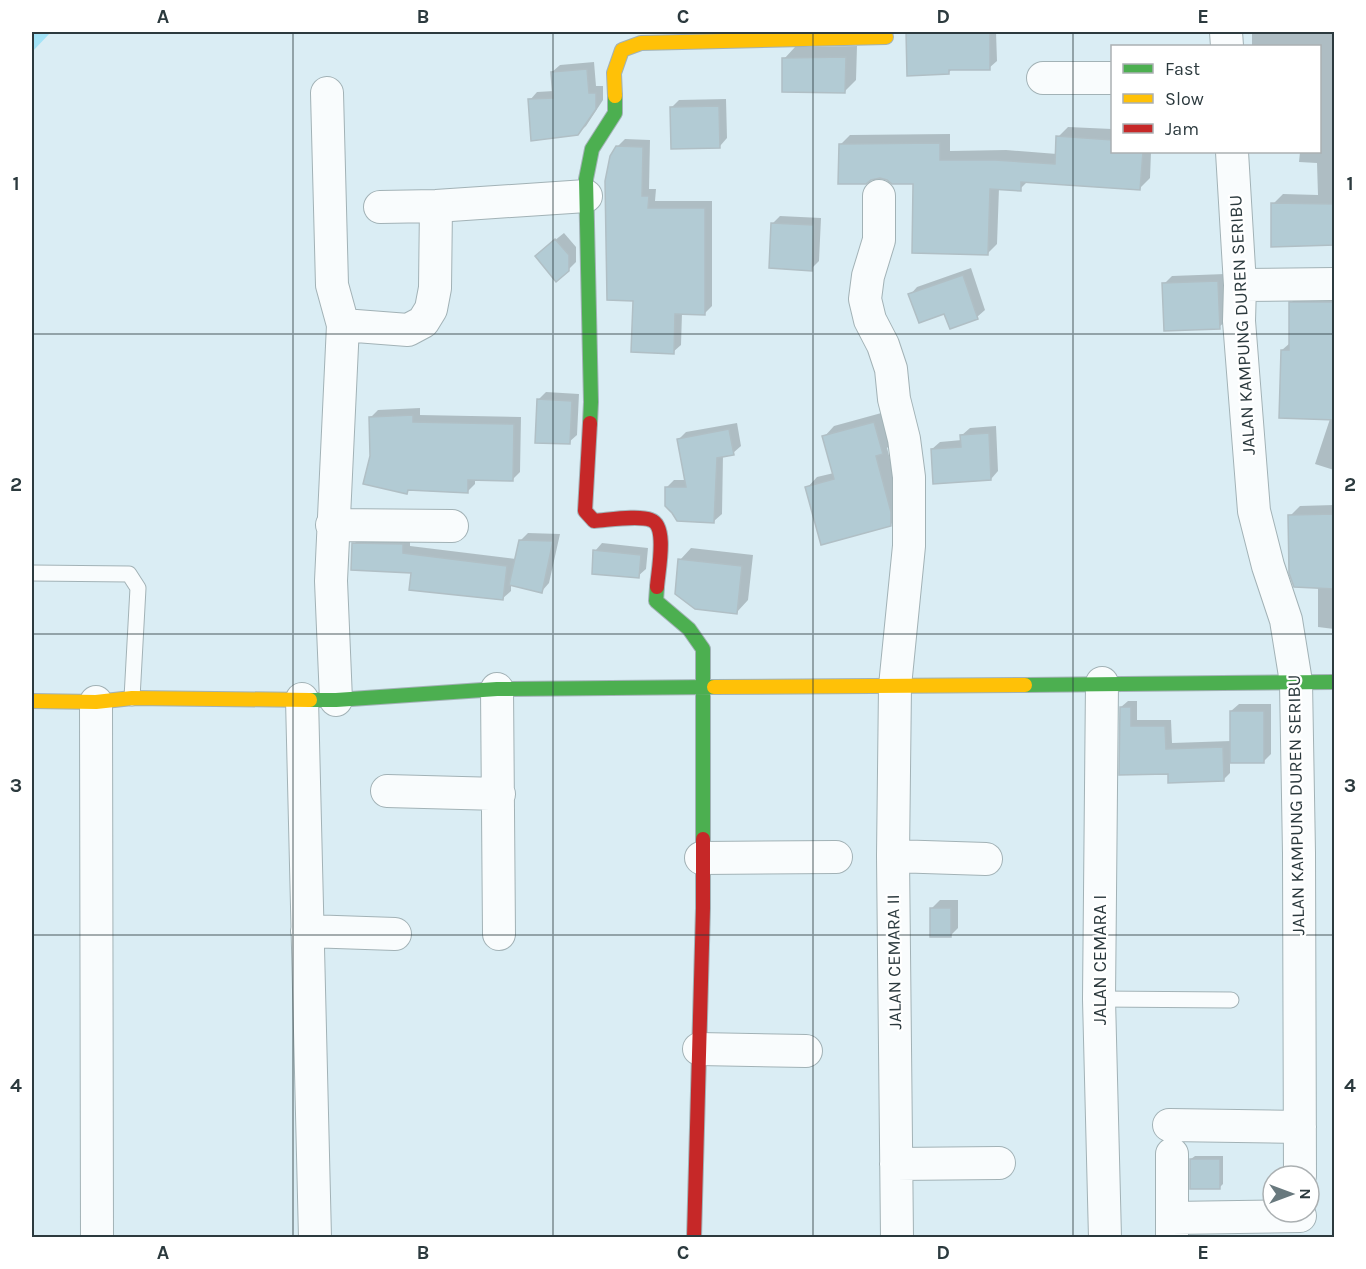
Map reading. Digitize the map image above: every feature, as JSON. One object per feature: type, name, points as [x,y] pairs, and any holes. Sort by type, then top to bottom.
[{"type":"street","points":[[694,1238],[703,908],[701,858],[703,649],[699,637],[664,610],[657,601],[661,538],[659,526],[652,520],[643,518],[594,521],[585,511],[591,402],[586,196],[588,170],[592,149],[615,113],[614,73],[622,50],[641,43],[886,37]]},
{"type":"street","points":[[1043,78],[1111,78]]},
{"type":"street","points":[[327,93],[332,285],[343,325],[331,603],[336,700]]},
{"type":"street","name":"JALAN KAMPUNG DUREN SERIBU","points":[[1232,153],[1240,285],[1239,321],[1254,512],[1268,566],[1286,620],[1296,682],[1300,1164]]},
{"type":"street","points":[[380,207],[436,206],[586,196]]},
{"type":"street","name":"JALAN CEMARA II","points":[[879,196],[879,240],[868,276],[865,299],[870,320],[883,345],[891,369],[894,399],[904,440],[909,477],[909,546],[895,686],[893,856],[897,1238]]},
{"type":"street","points":[[343,325],[408,330],[423,322],[431,309],[435,288],[436,206]]},
{"type":"street","points":[[1240,285],[1335,284]]},
{"type":"street","points":[[333,525],[452,526]]},
{"type":"street","points":[[32,701],[96,702],[132,698],[336,700],[497,688],[1335,682]]},
{"type":"street","name":"JALAN CEMARA I","points":[[1102,683],[1099,999],[1104,1238]]},
{"type":"street","points":[[497,688],[499,934]]},
{"type":"street","points":[[302,699],[315,1238]]},
{"type":"street","points":[[96,702],[97,1238]]},
{"type":"street","points":[[387,792],[499,794]]},
{"type":"street","points":[[893,856],[986,859]]},
{"type":"street","points":[[701,858],[836,857]]},
{"type":"street","points":[[307,931],[395,934]]},
{"type":"street","points":[[699,1049],[806,1051]]},
{"type":"street","points":[[1261,1224],[1172,1228],[1171,1140],[1300,1126]]},
{"type":"street","points":[[896,1164],[999,1163]]},
{"type":"lane","points":[[32,573],[129,574],[138,588],[132,698]]},
{"type":"lane","points":[[1099,999],[1231,1000]]},
{"type":"water","points":[[32,32],[51,32],[32,52]]},
{"type":"building","points":[[906,32],[990,32],[990,70],[949,70],[949,74],[907,76]]},
{"type":"building","points":[[846,57],[845,93],[782,92],[782,58]]},
{"type":"building","points":[[587,69],[589,93],[596,93],[596,109],[578,135],[531,141],[528,99],[553,98],[551,72]]},
{"type":"building","points":[[719,106],[720,148],[671,149],[670,107]]},
{"type":"building","points":[[1056,136],[1111,140],[1111,153],[1143,153],[1140,190],[1021,182],[1021,191],[990,189],[988,255],[912,253],[913,184],[892,184],[880,178],[866,184],[838,184],[839,144],[940,143],[940,160],[995,160],[1055,164]]},
{"type":"building","points":[[616,146],[643,147],[642,196],[649,196],[648,208],[705,208],[705,315],[675,314],[674,354],[631,352],[633,301],[607,300],[605,181],[610,156]]},
{"type":"building","points":[[1271,203],[1335,204],[1335,245],[1271,247]]},
{"type":"building","points":[[771,223],[814,225],[812,271],[769,268]]},
{"type":"building","points":[[555,239],[569,255],[569,271],[556,282],[535,256]]},
{"type":"building","points":[[963,275],[978,319],[950,329],[944,314],[919,323],[908,294]]},
{"type":"building","points":[[1218,281],[1220,329],[1164,331],[1162,283]]},
{"type":"building","points":[[1289,302],[1335,302],[1335,420],[1279,418],[1281,350],[1289,350]]},
{"type":"building","points":[[537,399],[572,401],[570,444],[535,443]]},
{"type":"building","points":[[413,415],[413,422],[514,424],[513,481],[468,480],[468,493],[408,490],[407,494],[363,484],[370,456],[369,417]]},
{"type":"building","points":[[874,422],[883,454],[876,456],[891,512],[891,526],[821,545],[805,487],[834,479],[822,436]]},
{"type":"building","points":[[729,429],[734,455],[717,458],[714,523],[677,521],[665,506],[665,487],[686,487],[677,439]]},
{"type":"building","points":[[989,433],[991,480],[933,484],[931,449],[961,447],[960,435]]},
{"type":"building","points":[[1335,514],[1335,589],[1294,587],[1289,573],[1288,515]]},
{"type":"building","points":[[519,540],[553,541],[542,593],[509,585]]},
{"type":"building","points":[[352,543],[403,544],[403,553],[507,566],[503,600],[409,590],[411,573],[351,570]]},
{"type":"building","points":[[593,550],[641,555],[639,578],[592,574]]},
{"type":"building","points":[[678,559],[742,566],[737,614],[695,609],[675,594]]},
{"type":"building","points":[[1120,707],[1131,707],[1131,726],[1165,726],[1166,749],[1223,747],[1224,781],[1168,783],[1168,774],[1119,775]]},
{"type":"building","points":[[1230,711],[1264,711],[1264,763],[1230,763]]},
{"type":"building","points":[[930,908],[951,908],[951,937],[930,937]]},
{"type":"building","points":[[1190,1159],[1220,1159],[1220,1189],[1190,1189]]},
{"type":"traffic: fast","points":[[590,423],[586,179],[592,149],[615,113],[615,96]]},
{"type":"traffic: fast","points":[[657,587],[656,601],[689,629],[703,649],[703,839]]},
{"type":"traffic: fast","points":[[1025,685],[1334,682]]},
{"type":"traffic: fast","points":[[310,700],[497,689],[714,687]]},
{"type":"traffic: slow","points":[[615,96],[614,73],[622,50],[641,43],[886,37]]},
{"type":"traffic: slow","points":[[714,687],[1025,685]]},
{"type":"traffic: slow","points":[[32,701],[96,702],[132,698],[310,700]]},
{"type":"traffic: jam","points":[[590,423],[585,511],[594,521],[639,518],[651,520],[656,524],[661,540],[657,587]]},
{"type":"traffic: jam","points":[[694,1238],[703,839]]}]
